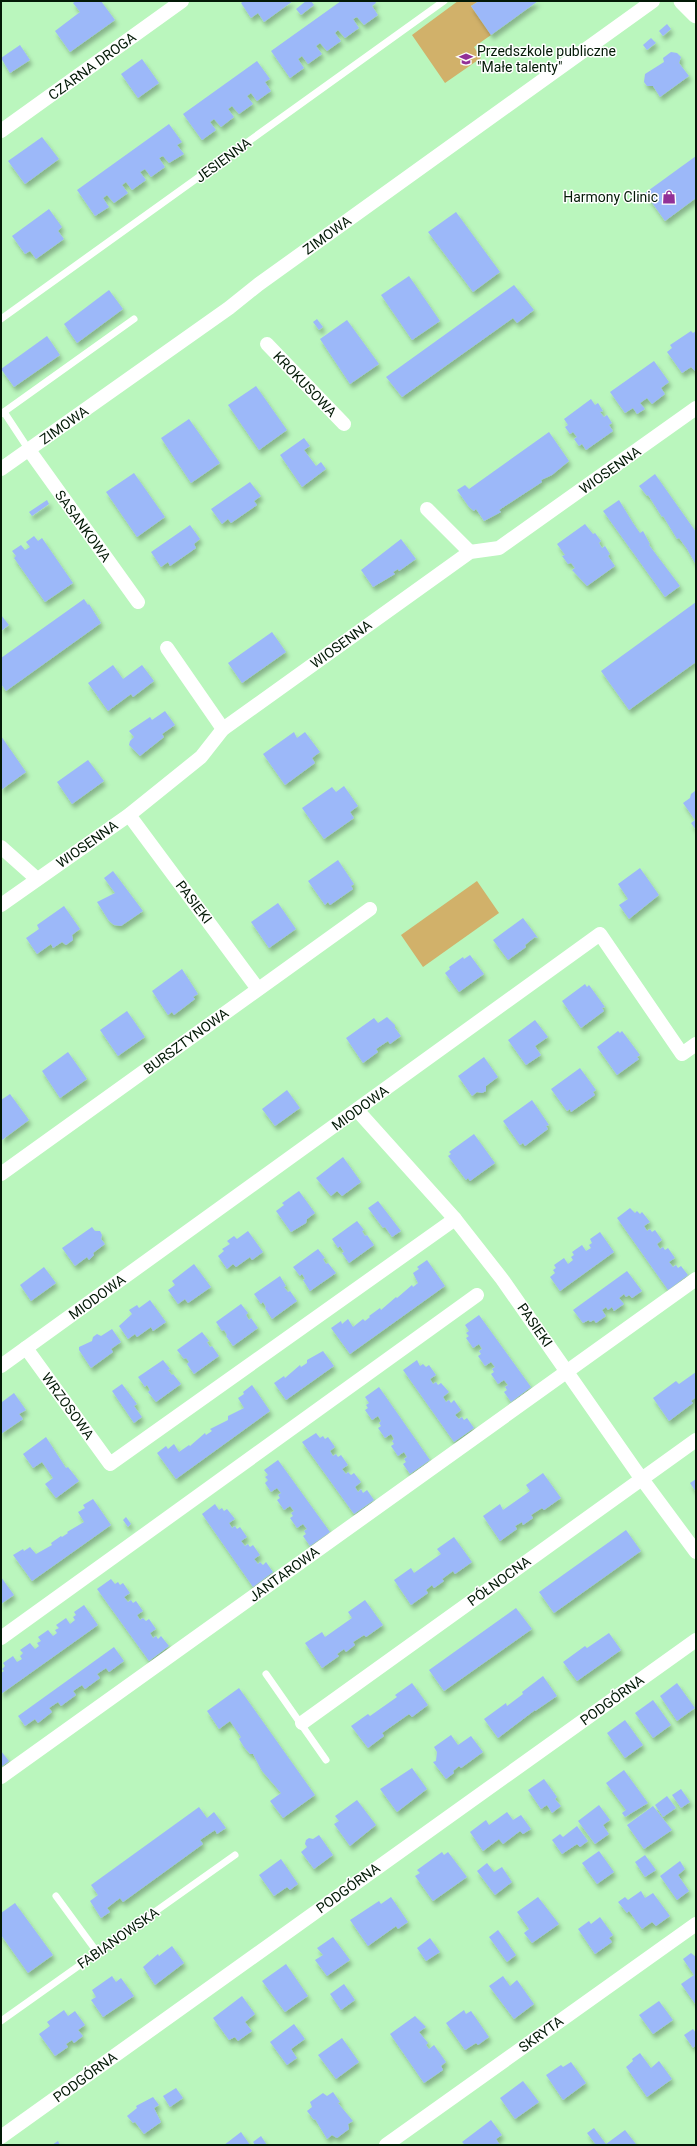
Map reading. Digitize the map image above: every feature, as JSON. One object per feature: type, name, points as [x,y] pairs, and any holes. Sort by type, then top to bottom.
[{"type":"street","name":"CZARNA DROGA","points":[[1,131],[182,1]]},
{"type":"street","name":"ZIMOWA","points":[[1,469],[229,308],[265,280],[653,1]]},
{"type":"street","points":[[682,1],[696,16]]},
{"type":"street","name":"KROKUSOWA","points":[[267,344],[344,424]]},
{"type":"street","name":"WIOSENNA","points":[[1,906],[129,815],[201,757],[223,729],[470,552],[499,548],[696,408]]},
{"type":"street","name":"SASANKOWA","points":[[29,450],[138,602]]},
{"type":"street","points":[[427,509],[470,552]]},
{"type":"street","points":[[168,648],[223,729]]},
{"type":"street","name":"PASIEKI","points":[[129,815],[258,989]]},
{"type":"street","points":[[1,847],[38,879]]},
{"type":"street","name":"BURSZTYNOWA","points":[[1,1174],[370,909]]},
{"type":"street","name":"MIODOWA","points":[[1,1366],[600,934],[682,1054],[696,1044]]},
{"type":"street","name":"PASIEKI","points":[[357,1110],[455,1219],[502,1279],[636,1471],[643,1478],[696,1552]]},
{"type":"street","name":"WRZOSOWA","points":[[26,1348],[110,1464],[455,1219]]},
{"type":"street","name":"JANTAROWA","points":[[1,1777],[696,1279]]},
{"type":"street","points":[[1,1638],[477,1295]]},
{"type":"street","name":"PÓŁNOCNA","points":[[302,1724],[696,1440]]},
{"type":"street","name":"PODGÓRNA","points":[[1,2137],[696,1640]]},
{"type":"street","name":"SKRYTA","points":[[386,2145],[696,1924]]},
{"type":"lane","name":"JESIENNA","points":[[1,319],[444,1]]},
{"type":"lane","points":[[29,450],[2,413],[134,319]]},
{"type":"lane","points":[[266,1674],[326,1760]]},
{"type":"lane","name":"FABIANOWSKA","points":[[1,2021],[234,1855]]},
{"type":"lane","points":[[56,1896],[97,1952]]},
{"type":"shaded area","points":[[458,1],[479,1],[471,6],[491,35],[474,47],[481,58],[445,83],[412,35]]},
{"type":"shaded area","points":[[477,881],[499,913],[423,967],[401,935]]},
{"type":"building","points":[[76,1],[101,1],[115,20],[70,52],[55,31],[80,12],[73,3]]},
{"type":"building","points":[[244,1],[293,1],[264,22],[258,13],[251,18],[241,3]]},
{"type":"building","points":[[306,1],[311,1],[314,5],[301,15],[296,9]]},
{"type":"building","points":[[341,1],[375,1],[376,3],[372,6],[378,15],[364,25],[357,17],[353,19],[359,28],[345,38],[338,30],[335,33],[341,41],[327,51],[320,43],[316,46],[322,54],[308,64],[302,56],[298,59],[304,68],[290,78],[271,51]]},
{"type":"building","points":[[479,1],[538,1],[491,35],[471,6]]},
{"type":"building","points":[[667,24],[671,29],[663,36],[659,31]]},
{"type":"building","points":[[651,38],[656,43],[647,50],[643,45]]},
{"type":"building","points":[[20,45],[30,60],[10,73],[1,58]]},
{"type":"building","points":[[671,52],[677,53],[681,57],[679,63],[689,76],[660,97],[653,86],[647,86],[644,82],[645,74],[664,62],[663,58]]},
{"type":"building","points":[[142,59],[159,83],[138,98],[121,74]]},
{"type":"building","points":[[257,61],[270,79],[265,82],[271,91],[257,101],[251,93],[247,96],[253,104],[239,114],[232,106],[228,109],[234,117],[221,127],[214,119],[210,122],[216,130],[202,140],[183,114]]},
{"type":"building","points":[[169,124],[182,142],[177,145],[184,154],[169,163],[163,156],[159,158],[165,167],[151,177],[145,169],[140,172],[146,180],[132,190],[126,182],[122,185],[128,193],[114,203],[107,195],[103,198],[109,207],[95,216],[77,190]]},
{"type":"building","points":[[42,137],[59,159],[25,184],[8,161]]},
{"type":"building","points":[[696,156],[696,198],[665,221],[645,193]]},
{"type":"building","points":[[49,209],[62,227],[58,231],[64,239],[36,259],[30,251],[25,254],[12,236]]},
{"type":"building","points":[[456,212],[500,272],[473,292],[428,232]]},
{"type":"building","points":[[409,276],[440,321],[412,340],[381,295]]},
{"type":"building","points":[[514,285],[534,310],[517,323],[513,318],[402,397],[386,377]]},
{"type":"building","points":[[109,290],[123,309],[77,343],[64,324]]},
{"type":"building","points":[[317,319],[323,327],[319,330],[313,322]]},
{"type":"building","points":[[347,320],[379,364],[350,384],[320,339]]},
{"type":"building","points":[[691,331],[693,333],[696,331],[696,372],[691,367],[682,373],[667,352],[672,348],[670,345]]},
{"type":"building","points":[[47,336],[60,355],[14,387],[1,369]]},
{"type":"building","points":[[654,361],[669,382],[661,388],[665,394],[652,404],[647,398],[640,403],[645,409],[637,414],[633,408],[625,413],[610,392]]},
{"type":"building","points":[[256,386],[287,430],[259,450],[228,405]]},
{"type":"building","points":[[591,399],[595,405],[598,403],[603,411],[600,412],[604,417],[607,415],[612,423],[609,425],[613,431],[586,450],[582,444],[579,446],[574,439],[577,437],[573,432],[570,434],[565,427],[568,425],[564,419]]},
{"type":"building","points":[[189,419],[220,463],[191,483],[161,438]]},
{"type":"building","points":[[549,432],[569,461],[552,475],[541,480],[542,482],[499,510],[501,512],[484,521],[476,509],[474,511],[469,507],[457,490],[465,485],[469,489]]},
{"type":"building","points":[[304,438],[310,446],[304,450],[316,466],[321,462],[326,469],[302,487],[280,455]]},
{"type":"building","points":[[134,473],[165,517],[137,537],[106,492]]},
{"type":"building","points":[[655,474],[696,532],[696,565],[687,549],[679,538],[677,539],[648,495],[647,496],[639,486]]},
{"type":"building","points":[[250,482],[261,496],[254,501],[257,505],[231,523],[228,519],[222,524],[211,509]]},
{"type":"building","points":[[47,500],[49,504],[32,516],[29,512]]},
{"type":"building","points":[[619,500],[640,533],[643,531],[650,544],[649,545],[680,586],[665,597],[603,511]]},
{"type":"building","points":[[585,524],[601,541],[599,543],[602,548],[605,546],[610,554],[608,556],[615,566],[587,586],[572,570],[575,568],[571,563],[568,564],[562,556],[565,555],[557,544]]},
{"type":"building","points":[[190,525],[200,539],[194,544],[196,548],[170,566],[168,562],[161,567],[151,552]]},
{"type":"building","points":[[34,536],[38,541],[42,538],[73,583],[45,602],[14,558],[16,556],[12,551],[21,545],[25,550],[30,547],[26,542]]},
{"type":"building","points":[[401,539],[416,559],[399,571],[398,569],[393,572],[395,574],[373,587],[361,570]]},
{"type":"building","points":[[84,599],[101,623],[6,691],[1,684],[1,658]]},
{"type":"building","points":[[696,602],[696,662],[629,710],[601,671]]},
{"type":"building","points":[[1,615],[9,625],[1,631]]},
{"type":"building","points":[[272,632],[286,652],[242,683],[228,663]]},
{"type":"building","points":[[113,665],[123,679],[142,665],[154,681],[133,697],[131,694],[108,711],[88,683]]},
{"type":"building","points":[[165,711],[175,725],[162,734],[164,737],[140,756],[129,745],[130,741],[134,737],[129,731],[150,717],[152,720]]},
{"type":"building","points":[[294,732],[297,738],[305,732],[320,752],[312,758],[315,763],[285,785],[263,754]]},
{"type":"building","points":[[1,736],[26,772],[1,790]]},
{"type":"building","points":[[88,760],[104,781],[72,804],[57,782]]},
{"type":"building","points":[[344,786],[358,806],[350,812],[354,818],[324,839],[302,808],[332,787],[336,792]]},
{"type":"building","points":[[695,791],[696,830],[691,823],[695,820],[683,803],[690,798],[691,794]]},
{"type":"building","points":[[338,860],[354,884],[351,886],[353,889],[330,905],[328,902],[325,905],[308,881]]},
{"type":"building","points":[[640,868],[659,895],[629,919],[619,905],[628,899],[618,884]]},
{"type":"building","points":[[113,871],[143,911],[121,926],[114,925],[109,921],[97,902],[115,893],[104,878]]},
{"type":"building","points":[[278,903],[296,929],[269,948],[251,922]]},
{"type":"building","points":[[64,906],[80,929],[72,935],[73,940],[66,945],[62,942],[53,948],[51,944],[37,954],[26,938],[39,929],[37,925]]},
{"type":"building","points":[[523,918],[538,938],[535,937],[525,945],[526,947],[508,960],[493,940]]},
{"type":"building","points":[[470,955],[484,974],[459,992],[445,973],[450,969],[449,967],[463,957],[464,959]]},
{"type":"building","points":[[182,969],[198,994],[193,997],[195,999],[174,1015],[172,1012],[168,1015],[152,991]]},
{"type":"building","points":[[585,984],[587,987],[589,985],[605,1007],[602,1008],[604,1011],[581,1028],[562,1001]]},
{"type":"building","points":[[127,1011],[145,1037],[118,1056],[100,1030]]},
{"type":"building","points":[[387,1017],[395,1025],[395,1028],[401,1036],[390,1044],[388,1041],[376,1049],[378,1052],[363,1063],[346,1038],[374,1018],[378,1023]]},
{"type":"building","points":[[535,1020],[548,1037],[535,1046],[541,1055],[526,1065],[508,1040]]},
{"type":"building","points":[[618,1031],[620,1033],[622,1031],[640,1055],[637,1057],[639,1059],[617,1075],[597,1047]]},
{"type":"building","points":[[68,1052],[87,1079],[60,1098],[42,1071]]},
{"type":"building","points":[[484,1057],[498,1077],[486,1086],[486,1091],[482,1093],[477,1092],[472,1096],[458,1076]]},
{"type":"building","points":[[580,1068],[596,1090],[593,1092],[595,1095],[571,1112],[570,1109],[567,1111],[551,1089]]},
{"type":"building","points":[[287,1090],[300,1108],[275,1126],[262,1109]]},
{"type":"building","points":[[10,1094],[29,1120],[2,1140],[1,1100]]},
{"type":"building","points":[[532,1100],[549,1125],[546,1126],[548,1129],[525,1146],[523,1143],[520,1145],[503,1121]]},
{"type":"building","points":[[474,1134],[495,1163],[470,1181],[468,1178],[466,1180],[448,1156],[451,1154],[449,1152]]},
{"type":"building","points":[[343,1157],[361,1182],[342,1196],[337,1191],[331,1196],[316,1178]]},
{"type":"building","points":[[299,1191],[315,1213],[307,1219],[306,1223],[291,1232],[276,1211],[284,1205],[282,1203]]},
{"type":"building","points":[[378,1201],[401,1231],[392,1237],[368,1208]]},
{"type":"building","points":[[630,1208],[635,1213],[637,1211],[640,1214],[642,1212],[650,1222],[644,1226],[647,1231],[650,1229],[652,1232],[655,1230],[662,1240],[657,1244],[660,1249],[663,1247],[665,1250],[668,1248],[675,1258],[669,1262],[673,1267],[676,1265],[678,1268],[681,1266],[688,1275],[668,1290],[617,1218]]},
{"type":"building","points":[[357,1221],[364,1230],[362,1231],[365,1236],[367,1235],[374,1245],[349,1263],[342,1253],[344,1252],[340,1246],[338,1248],[332,1239]]},
{"type":"building","points":[[92,1227],[95,1231],[100,1231],[102,1235],[101,1239],[105,1244],[93,1253],[94,1255],[89,1260],[87,1257],[75,1266],[62,1248]]},
{"type":"building","points":[[248,1231],[263,1252],[252,1260],[250,1257],[236,1267],[233,1264],[227,1269],[218,1256],[224,1251],[222,1249],[230,1244],[227,1241],[234,1236],[237,1239]]},
{"type":"building","points":[[600,1232],[614,1252],[560,1291],[550,1277],[555,1273],[553,1270],[556,1268],[554,1265],[564,1258],[568,1264],[573,1260],[571,1257],[574,1255],[572,1252],[582,1245],[586,1251],[591,1248],[589,1245],[592,1243],[590,1239]]},
{"type":"building","points":[[318,1249],[325,1258],[323,1259],[326,1264],[328,1263],[336,1273],[310,1291],[303,1280],[305,1279],[302,1274],[300,1276],[293,1267]]},
{"type":"building","points":[[427,1260],[445,1286],[350,1354],[331,1328],[341,1321],[342,1324],[348,1319],[353,1327],[363,1319],[365,1321],[380,1308],[381,1310],[412,1285],[413,1287],[418,1283],[413,1273],[419,1269],[417,1267]]},
{"type":"building","points":[[194,1264],[211,1287],[188,1303],[185,1299],[178,1304],[168,1290],[175,1285],[172,1281]]},
{"type":"building","points":[[44,1267],[56,1283],[31,1301],[20,1285]]},
{"type":"building","points":[[627,1271],[642,1291],[632,1298],[629,1295],[626,1297],[624,1294],[619,1298],[624,1304],[614,1311],[612,1307],[608,1310],[606,1307],[602,1310],[606,1316],[596,1323],[594,1320],[590,1322],[589,1320],[583,1323],[573,1310]]},
{"type":"building","points":[[280,1276],[286,1286],[284,1287],[288,1292],[290,1291],[297,1301],[272,1319],[263,1302],[261,1304],[254,1294]]},
{"type":"building","points":[[150,1300],[166,1322],[153,1331],[151,1327],[137,1337],[135,1334],[128,1339],[119,1326],[132,1314],[129,1310],[137,1305],[139,1308]]},
{"type":"building","points":[[241,1304],[248,1313],[246,1315],[249,1320],[251,1318],[258,1328],[233,1346],[224,1330],[222,1331],[216,1322]]},
{"type":"building","points":[[479,1315],[531,1387],[511,1402],[504,1392],[507,1390],[505,1387],[508,1385],[504,1380],[498,1384],[491,1374],[494,1372],[492,1369],[495,1367],[491,1362],[485,1366],[478,1356],[481,1354],[479,1351],[482,1349],[479,1344],[473,1348],[466,1338],[469,1336],[466,1333],[469,1331],[465,1325]]},
{"type":"building","points":[[112,1329],[121,1342],[111,1349],[113,1352],[91,1368],[79,1350],[79,1347],[92,1341],[93,1337],[97,1334],[101,1336]]},
{"type":"building","points":[[202,1332],[209,1341],[207,1342],[210,1347],[212,1346],[219,1356],[194,1374],[187,1364],[189,1362],[186,1358],[184,1359],[177,1350]]},
{"type":"building","points":[[323,1351],[334,1366],[286,1400],[274,1383],[284,1376],[285,1378],[300,1365],[301,1367],[307,1363],[307,1360]]},
{"type":"building","points":[[163,1360],[170,1369],[168,1370],[181,1384],[156,1402],[148,1392],[150,1390],[147,1385],[145,1387],[138,1377]]},
{"type":"building","points":[[417,1360],[420,1366],[423,1364],[426,1367],[429,1365],[436,1375],[430,1379],[433,1384],[436,1382],[438,1385],[441,1383],[449,1392],[443,1397],[446,1402],[449,1400],[451,1403],[454,1400],[461,1410],[455,1415],[459,1419],[462,1417],[464,1420],[467,1418],[474,1428],[454,1442],[403,1370]]},
{"type":"building","points":[[696,1372],[696,1397],[691,1401],[693,1403],[669,1421],[653,1398],[676,1381],[679,1384]]},
{"type":"building","points":[[122,1384],[137,1404],[134,1406],[142,1417],[134,1423],[112,1391]]},
{"type":"building","points":[[252,1385],[270,1411],[176,1479],[157,1453],[166,1446],[168,1449],[174,1444],[179,1452],[189,1445],[190,1446],[205,1433],[206,1435],[212,1431],[210,1429],[228,1420],[228,1416],[244,1408],[238,1398]]},
{"type":"building","points":[[379,1387],[430,1460],[410,1474],[403,1464],[406,1462],[404,1459],[407,1457],[404,1452],[398,1456],[391,1446],[394,1444],[392,1441],[394,1439],[391,1434],[385,1438],[378,1428],[381,1426],[379,1423],[381,1421],[378,1416],[372,1420],[365,1410],[368,1408],[366,1405],[369,1403],[365,1397]]},
{"type":"building","points":[[14,1393],[26,1410],[19,1414],[23,1419],[1,1434],[1,1405],[2,1402]]},
{"type":"building","points":[[316,1433],[320,1438],[323,1436],[325,1439],[328,1437],[335,1447],[330,1451],[333,1456],[336,1454],[338,1457],[341,1455],[348,1465],[342,1469],[346,1474],[348,1472],[351,1475],[354,1473],[361,1482],[355,1487],[358,1492],[361,1489],[363,1493],[367,1490],[374,1500],[354,1514],[302,1442]]},
{"type":"building","points":[[46,1437],[66,1468],[68,1467],[79,1481],[56,1498],[45,1484],[53,1478],[42,1462],[33,1468],[23,1454]]},
{"type":"building","points":[[278,1460],[330,1532],[310,1546],[303,1536],[306,1534],[304,1531],[307,1529],[303,1524],[297,1528],[290,1518],[293,1516],[291,1513],[294,1511],[290,1506],[284,1510],[277,1500],[280,1498],[278,1495],[281,1493],[277,1488],[271,1492],[265,1483],[268,1480],[265,1477],[268,1475],[264,1470]]},
{"type":"building","points":[[543,1473],[561,1498],[544,1510],[542,1508],[531,1515],[533,1518],[523,1525],[522,1522],[515,1526],[517,1529],[500,1541],[483,1516],[500,1504],[503,1510],[530,1491],[526,1485]]},
{"type":"building","points":[[696,1479],[696,1492],[690,1483]]},
{"type":"building","points":[[93,1499],[111,1525],[32,1581],[13,1555],[30,1547],[36,1554],[52,1545],[51,1543],[84,1522],[78,1512],[85,1508],[83,1505]]},
{"type":"building","points":[[215,1504],[219,1510],[222,1508],[224,1511],[227,1509],[235,1519],[229,1523],[232,1528],[235,1526],[237,1529],[240,1527],[247,1537],[241,1541],[245,1546],[248,1544],[250,1547],[253,1545],[260,1555],[254,1559],[258,1564],[260,1562],[263,1565],[266,1562],[273,1572],[253,1587],[202,1514]]},
{"type":"building","points":[[126,1517],[131,1524],[128,1527],[123,1520]]},
{"type":"building","points":[[626,1530],[641,1551],[554,1613],[539,1592]]},
{"type":"building","points":[[454,1537],[472,1562],[455,1574],[453,1571],[442,1579],[444,1581],[434,1588],[432,1585],[426,1590],[428,1593],[411,1605],[394,1580],[411,1568],[414,1573],[441,1554],[437,1549]]},
{"type":"building","points":[[1,1577],[14,1595],[1,1604]]},
{"type":"building","points":[[111,1579],[115,1584],[118,1582],[120,1585],[123,1583],[130,1593],[124,1597],[128,1602],[131,1600],[133,1603],[136,1601],[143,1611],[137,1615],[140,1620],[143,1618],[146,1621],[149,1619],[156,1629],[150,1633],[153,1638],[156,1636],[158,1639],[161,1636],[169,1646],[149,1661],[97,1589]]},
{"type":"building","points":[[365,1600],[383,1625],[366,1637],[364,1635],[353,1642],[355,1645],[346,1652],[344,1649],[337,1654],[339,1656],[322,1668],[305,1643],[322,1632],[325,1637],[352,1618],[348,1612]]},
{"type":"building","points":[[84,1605],[98,1625],[1,1694],[1,1673],[4,1671],[2,1669],[5,1666],[3,1663],[13,1656],[17,1662],[22,1659],[20,1656],[23,1653],[20,1650],[30,1643],[35,1649],[39,1646],[37,1643],[41,1641],[38,1637],[48,1630],[53,1636],[57,1633],[55,1630],[59,1628],[56,1625],[66,1618],[70,1624],[75,1620],[73,1617],[76,1615],[74,1612]]},
{"type":"building","points":[[516,1608],[532,1629],[444,1691],[429,1670]]},
{"type":"building","points":[[609,1633],[621,1650],[577,1681],[563,1662],[585,1646],[587,1648]]},
{"type":"building","points":[[114,1647],[124,1661],[109,1672],[106,1668],[97,1674],[100,1678],[85,1689],[82,1685],[73,1691],[76,1695],[61,1706],[58,1702],[49,1708],[52,1712],[38,1723],[35,1719],[25,1726],[18,1716]]},
{"type":"building","points":[[543,1676],[557,1696],[535,1710],[498,1738],[484,1719],[506,1703],[507,1706]]},
{"type":"building","points":[[412,1683],[428,1705],[412,1717],[409,1714],[382,1733],[384,1736],[368,1748],[351,1726],[368,1714],[370,1716],[397,1697],[395,1695]]},
{"type":"building","points":[[677,1683],[695,1708],[677,1721],[660,1696]]},
{"type":"building","points":[[239,1688],[315,1795],[283,1818],[270,1801],[281,1793],[262,1771],[253,1754],[250,1754],[244,1747],[239,1739],[241,1737],[230,1721],[219,1729],[207,1711]]},
{"type":"building","points":[[653,1700],[671,1725],[653,1738],[635,1713]]},
{"type":"building","points":[[625,1720],[643,1745],[625,1758],[607,1733]]},
{"type":"building","points":[[451,1735],[458,1745],[471,1736],[483,1752],[461,1768],[459,1766],[453,1771],[454,1773],[446,1779],[433,1762],[436,1761],[437,1752],[434,1747]]},
{"type":"building","points":[[1,1751],[9,1761],[1,1767]]},
{"type":"building","points":[[412,1768],[427,1789],[397,1812],[380,1789]]},
{"type":"building","points":[[624,1770],[648,1803],[625,1817],[622,1813],[626,1810],[606,1783]]},
{"type":"building","points":[[544,1779],[557,1797],[555,1799],[561,1806],[552,1813],[547,1805],[541,1809],[528,1790]]},
{"type":"building","points":[[681,1789],[690,1802],[681,1808],[672,1795]]},
{"type":"building","points":[[667,1796],[676,1808],[663,1817],[655,1805]]},
{"type":"building","points":[[357,1800],[376,1825],[350,1846],[334,1824],[339,1821],[335,1816]]},
{"type":"building","points":[[599,1805],[610,1820],[603,1825],[609,1834],[595,1844],[578,1821]]},
{"type":"building","points":[[653,1806],[672,1830],[644,1849],[627,1825]]},
{"type":"building","points":[[199,1807],[207,1818],[214,1812],[226,1828],[217,1834],[215,1830],[200,1840],[203,1844],[123,1902],[120,1898],[107,1908],[110,1912],[101,1918],[90,1901],[98,1895],[91,1885]]},
{"type":"building","points":[[507,1812],[513,1820],[521,1815],[531,1829],[523,1834],[520,1831],[503,1844],[499,1839],[483,1851],[470,1832],[486,1820],[489,1825]]},
{"type":"building","points":[[577,1826],[588,1841],[580,1847],[577,1844],[562,1854],[552,1840],[560,1834],[563,1837]]},
{"type":"building","points":[[319,1835],[333,1855],[314,1869],[301,1852],[307,1847],[305,1844],[306,1840],[309,1838],[313,1839]]},
{"type":"building","points":[[599,1851],[614,1872],[597,1884],[582,1863]]},
{"type":"building","points":[[442,1852],[444,1855],[448,1852],[467,1877],[433,1901],[415,1876],[420,1873],[417,1870]]},
{"type":"building","points":[[645,1855],[656,1870],[645,1877],[635,1862]]},
{"type":"building","points":[[281,1859],[298,1884],[290,1890],[287,1887],[274,1896],[259,1875]]},
{"type":"building","points":[[680,1861],[685,1869],[678,1875],[689,1891],[677,1900],[660,1876]]},
{"type":"building","points":[[487,1863],[494,1872],[502,1867],[512,1882],[495,1895],[477,1871]]},
{"type":"building","points":[[641,1891],[645,1898],[653,1893],[670,1916],[656,1926],[652,1922],[642,1929],[629,1911],[627,1913],[618,1902],[625,1897],[628,1900]]},
{"type":"building","points":[[391,1897],[408,1922],[398,1929],[396,1926],[368,1946],[350,1920],[379,1901],[381,1904]]},
{"type":"building","points":[[538,1897],[559,1924],[532,1943],[524,1933],[529,1929],[517,1912]]},
{"type":"building","points":[[15,1903],[53,1955],[28,1973],[1,1935],[1,1913]]},
{"type":"building","points":[[600,1917],[613,1935],[609,1938],[612,1942],[595,1954],[578,1929],[589,1921],[591,1924]]},
{"type":"building","points":[[498,1930],[516,1955],[507,1962],[489,1937]]},
{"type":"building","points":[[333,1937],[350,1960],[327,1976],[315,1960],[323,1955],[317,1948]]},
{"type":"building","points":[[430,1938],[440,1952],[426,1961],[417,1948]]},
{"type":"building","points":[[172,1946],[184,1963],[155,1985],[143,1967],[158,1954],[159,1956]]},
{"type":"building","points":[[691,1953],[696,1957],[696,2005],[681,1984],[694,1975],[683,1959]]},
{"type":"building","points":[[286,1964],[308,1996],[285,2012],[262,1981]]},
{"type":"building","points":[[112,1976],[116,1982],[121,1978],[134,1996],[103,2017],[91,2000],[96,1997],[92,1990]]},
{"type":"building","points":[[503,1976],[510,1986],[517,1980],[534,2004],[514,2019],[489,1986]]},
{"type":"building","points":[[344,1984],[355,2000],[341,2010],[330,1994]]},
{"type":"building","points":[[242,1996],[255,2014],[245,2022],[252,2031],[238,2041],[235,2037],[229,2040],[213,2018]]},
{"type":"building","points":[[659,2001],[673,2020],[653,2034],[639,2015]]},
{"type":"building","points":[[64,2010],[68,2016],[75,2011],[85,2025],[78,2030],[83,2036],[74,2043],[72,2040],[66,2044],[68,2047],[55,2056],[39,2034],[50,2026],[47,2022]]},
{"type":"building","points":[[464,2010],[466,2014],[471,2011],[489,2037],[478,2045],[476,2043],[465,2050],[446,2023]]},
{"type":"building","points":[[415,2016],[426,2027],[419,2032],[428,2043],[426,2045],[429,2049],[434,2045],[446,2062],[441,2066],[443,2070],[424,2083],[390,2034]]},
{"type":"building","points":[[294,2024],[305,2039],[291,2049],[297,2058],[287,2065],[270,2042]]},
{"type":"building","points":[[693,2029],[696,2033],[696,2045],[693,2048],[684,2035]]},
{"type":"building","points":[[342,2038],[359,2062],[336,2079],[318,2055]]},
{"type":"building","points":[[640,2053],[651,2068],[659,2061],[672,2079],[647,2097],[626,2067],[633,2061],[632,2059]]},
{"type":"building","points":[[571,2062],[586,2083],[563,2100],[546,2075],[561,2065],[563,2067]]},
{"type":"building","points":[[523,2081],[539,2102],[515,2119],[500,2098]]},
{"type":"building","points":[[176,2088],[183,2098],[170,2107],[163,2096]]},
{"type":"building","points":[[333,2092],[340,2102],[338,2103],[353,2121],[348,2124],[349,2129],[337,2138],[332,2135],[327,2139],[315,2119],[314,2120],[307,2111],[312,2107],[310,2102],[323,2093],[327,2096]]},
{"type":"building","points":[[153,2097],[159,2105],[154,2108],[161,2122],[144,2134],[135,2122],[133,2123],[127,2116],[137,2108],[136,2106]]},
{"type":"building","points":[[491,2120],[502,2135],[496,2139],[500,2145],[465,2145],[462,2142]]},
{"type":"building","points":[[594,2128],[606,2144],[625,2130],[636,2144],[596,2145],[587,2133]]},
{"type":"building","points":[[241,2132],[250,2145],[224,2145]]},
{"type":"building","points":[[261,2136],[267,2145],[255,2145],[253,2142]]},
{"type":"building","points":[[58,2141],[60,2145],[52,2145]]},
{"type":"place","name":"Przedszkole publiczne \"Małe talenty\"","points":[[466,59]]},
{"type":"place","name":"Harmony Clinic","points":[[669,197]]}]
